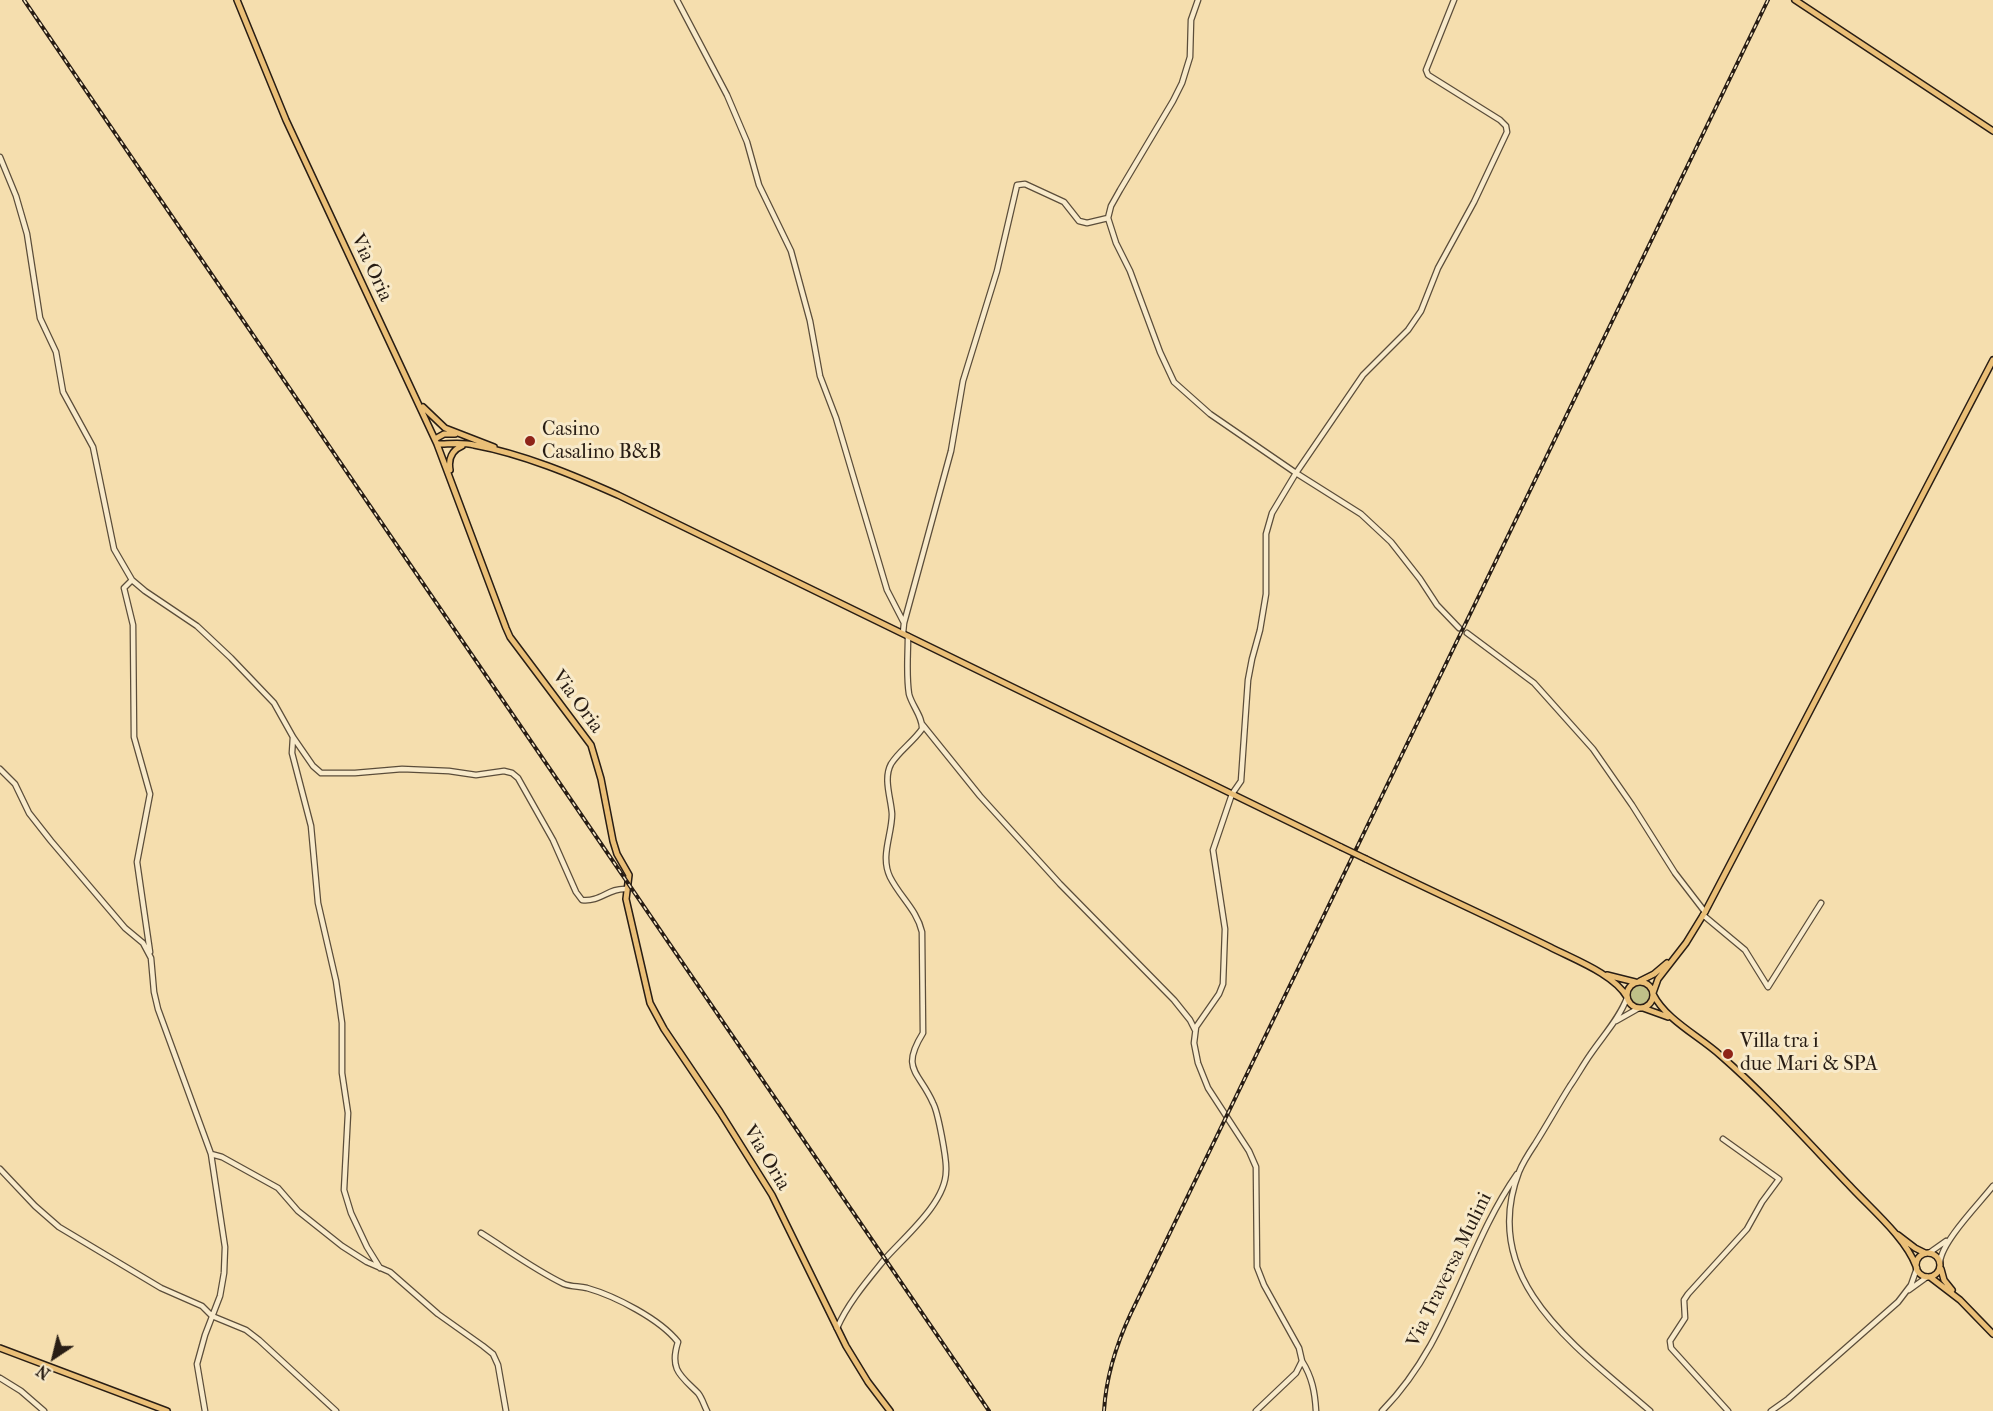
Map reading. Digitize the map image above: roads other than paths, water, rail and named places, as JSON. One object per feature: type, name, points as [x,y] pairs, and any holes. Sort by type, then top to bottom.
[{"type":"main road","name":"Via Oria","points":[[237,0],[286,120],[436,442],[510,637],[591,745],[601,779],[613,842],[629,875],[626,899],[650,1003],[664,1029],[772,1195],[846,1346],[868,1382],[890,1411]]},
{"type":"main road","points":[[1796,0],[1993,130]]},
{"type":"main road","points":[[1641,1008],[1651,1002],[1658,979],[1686,943],[1704,913],[1993,360]]},
{"type":"main road","points":[[419,404],[438,422],[457,434],[618,495],[1515,930],[1599,972],[1619,986],[1631,1005],[1663,1014],[1680,1023]]},
{"type":"main road","points":[[436,442],[444,434],[457,434]]},
{"type":"main road","points":[[436,442],[472,444],[535,463]]},
{"type":"main road","points":[[451,481],[449,465],[453,452],[460,446],[472,444]]},
{"type":"main road","points":[[1627,997],[1629,987],[1654,974],[1673,958]]},
{"type":"main road","points":[[1599,972],[1648,984],[1660,1005],[1740,1072],[1886,1224],[1910,1254],[1920,1274],[1929,1277],[1960,1300]]},
{"type":"main road","points":[[1886,1224],[1915,1248],[1935,1255],[1944,1280],[1993,1334]]},
{"type":"main road","points":[[1916,1267],[1919,1257],[1928,1253]]},
{"type":"main road","points":[[1929,1277],[1936,1275],[1940,1264]]},
{"type":"main road","points":[[0,1348],[167,1411]]},
{"type":"street","points":[[677,0],[727,94],[747,142],[759,185],[791,251],[810,321],[820,376],[836,418],[887,590],[904,623],[912,705],[922,724],[980,796],[1060,884],[1174,1000],[1190,1020],[1195,1030],[1195,1050],[1205,1083],[1220,1110],[1249,1150],[1256,1167],[1257,1267],[1260,1278],[1301,1353],[1315,1392],[1316,1411]]},
{"type":"street","points":[[1198,0],[1191,20],[1190,57],[1182,83],[1111,206],[1108,218],[1160,352],[1174,382],[1210,414],[1361,514],[1391,542],[1437,605],[1459,628]]},
{"type":"street","points":[[1195,1030],[1223,984],[1225,929],[1213,850],[1232,794],[1241,781],[1248,680],[1266,594],[1266,534],[1272,513],[1296,473],[1364,375],[1408,330],[1421,311],[1437,268],[1474,202],[1507,132],[1506,126],[1500,120],[1428,75],[1426,70],[1454,0]]},
{"type":"street","points":[[0,158],[16,196],[27,234],[40,318],[56,352],[63,392],[93,447],[114,549],[132,580],[144,591],[196,626],[231,658],[274,703],[313,766],[321,773],[402,769],[449,771],[476,775],[504,771],[512,773],[518,778],[553,840],[576,892],[582,900],[592,901],[617,889],[626,889]]},
{"type":"street","points":[[904,623],[926,550],[951,452],[963,381],[997,271],[1017,185],[1025,184],[1064,202],[1079,220],[1087,223],[1108,218]]},
{"type":"street","points":[[132,580],[124,588],[134,625],[134,737],[150,794],[137,862],[158,1009],[211,1155],[225,1247],[220,1296],[197,1364],[205,1411]]},
{"type":"street","points":[[1467,633],[1534,683],[1593,749],[1704,913],[1745,950],[1768,987],[1821,903]]},
{"type":"street","points":[[837,1328],[843,1314],[873,1275],[929,1211],[942,1187],[946,1171],[933,1103],[915,1074],[911,1058],[914,1047],[923,1033],[920,921],[891,879],[886,866],[892,814],[887,782],[888,773],[891,765],[922,729],[922,724]]},
{"type":"street","points":[[293,736],[292,753],[311,826],[318,903],[336,981],[342,1023],[342,1073],[348,1113],[344,1190],[355,1221],[380,1268]]},
{"type":"street","points":[[0,769],[15,784],[29,813],[51,841],[125,928],[143,943],[151,958]]},
{"type":"street","points":[[1627,997],[1611,1025],[1588,1056],[1520,1169],[1511,1194],[1509,1238],[1516,1267],[1537,1304],[1573,1343],[1650,1411]]},
{"type":"street","points":[[1611,1025],[1641,1008]]},
{"type":"street","points":[[1723,1139],[1779,1179],[1762,1202],[1747,1229],[1688,1294],[1684,1300],[1685,1318],[1670,1341],[1671,1348],[1728,1411]]},
{"type":"street","points":[[211,1155],[222,1157],[278,1188],[298,1211],[342,1246],[367,1262],[390,1272],[431,1308],[493,1354],[498,1365],[506,1411]]},
{"type":"street","points":[[0,1169],[35,1206],[59,1227],[161,1288],[202,1306],[212,1316],[246,1330],[336,1411]]},
{"type":"street","name":"Via Traversa Mulini","points":[[1382,1411],[1412,1375],[1435,1340],[1481,1239],[1520,1169]]},
{"type":"street","points":[[1940,1264],[1941,1254],[1951,1238],[1993,1186]]},
{"type":"street","points":[[481,1233],[568,1286],[585,1287],[625,1302],[672,1334],[678,1342],[675,1356],[676,1367],[682,1379],[699,1395],[707,1411]]},
{"type":"street","points":[[1928,1253],[1951,1238]]},
{"type":"street","points":[[1771,1411],[1898,1302],[1915,1277],[1916,1267]]},
{"type":"street","points":[[1907,1291],[1929,1277]]},
{"type":"street","points":[[1256,1411],[1296,1373],[1302,1361]]},
{"type":"street","points":[[0,1378],[21,1391],[44,1411]]},
{"type":"railway","points":[[24,0],[989,1411]]},
{"type":"railway","points":[[1104,1411],[1113,1361],[1131,1313],[1768,0]]},
{"type":"place","name":"Casino Casalino B&B","points":[[530,441]]},
{"type":"place","name":"Villa tra i due Mari & SPA","points":[[1728,1054]]}]
